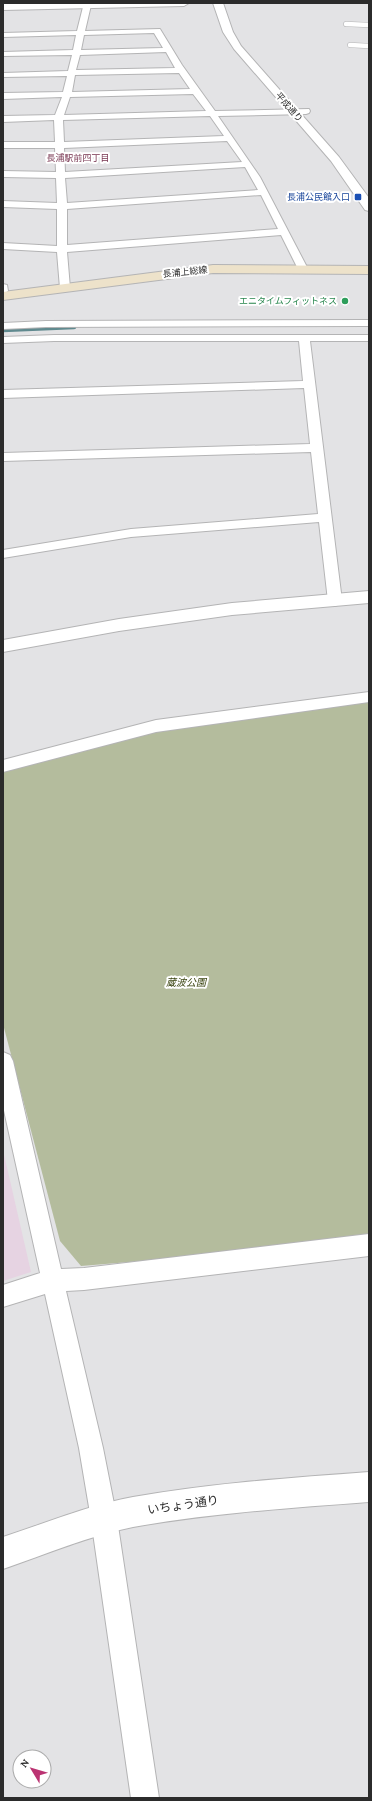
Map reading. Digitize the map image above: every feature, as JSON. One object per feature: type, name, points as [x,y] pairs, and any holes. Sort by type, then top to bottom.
[{"type":"main road","name":"長浦上総線","points":[[3,296],[206,270],[369,270]]},
{"type":"street","points":[[3,7],[184,3]]},
{"type":"street","name":"平成通り","points":[[218,3],[228,32],[237,47],[335,158],[369,207]]},
{"type":"street","points":[[65,288],[62,249],[62,206],[58,118],[67,94],[82,33],[87,5]]},
{"type":"street","points":[[3,35],[157,31],[195,91],[248,164],[303,269]]},
{"type":"street","name":"平成通り","points":[[250,46],[264,65],[317,122]]},
{"type":"street","points":[[3,54],[168,50]]},
{"type":"street","points":[[3,75],[181,70]]},
{"type":"street","points":[[3,96],[195,91]]},
{"type":"street","points":[[3,120],[306,111]]},
{"type":"street","points":[[3,145],[60,145],[229,138]]},
{"type":"street","points":[[3,174],[60,175],[248,164]]},
{"type":"street","points":[[3,204],[62,206],[264,192]]},
{"type":"street","points":[[3,246],[62,249],[284,232]]},
{"type":"street","points":[[3,326],[46,324],[369,323]]},
{"type":"street","points":[[3,340],[54,338],[369,338]]},
{"type":"street","points":[[304,338],[335,600]]},
{"type":"street","points":[[3,394],[310,384]]},
{"type":"street","points":[[3,457],[317,448]]},
{"type":"street","points":[[3,554],[131,533],[326,517]]},
{"type":"street","points":[[3,646],[119,625],[224,610],[369,597]]},
{"type":"street","points":[[3,766],[156,726],[369,697]]},
{"type":"street","points":[[3,1061],[91,1448],[104,1519],[145,1798]]},
{"type":"street","points":[[3,1296],[53,1280],[84,1279],[369,1245]]},
{"type":"street","name":"いちょう通り","points":[[3,1553],[104,1519],[133,1512],[250,1496],[369,1487]]},
{"type":"lane","points":[[346,24],[369,25]]},
{"type":"lane","points":[[350,46],[369,46]]},
{"type":"shaded area","points":[[3,1150],[31,1272],[3,1281]]},
{"type":"green space","name":"蔵波公園","points":[[369,697],[369,1242],[81,1266],[60,1241],[3,1024],[3,766],[156,726]]},
{"type":"waterway","points":[[3,330],[74,327]]},
{"type":"place","name":"長浦公民館入口","points":[[358,197]]},
{"type":"place","name":"エニタイムフィットネス","points":[[345,301]]},
{"type":"district","name":"長浦駅前四丁目","points":[[78,158]]}]
